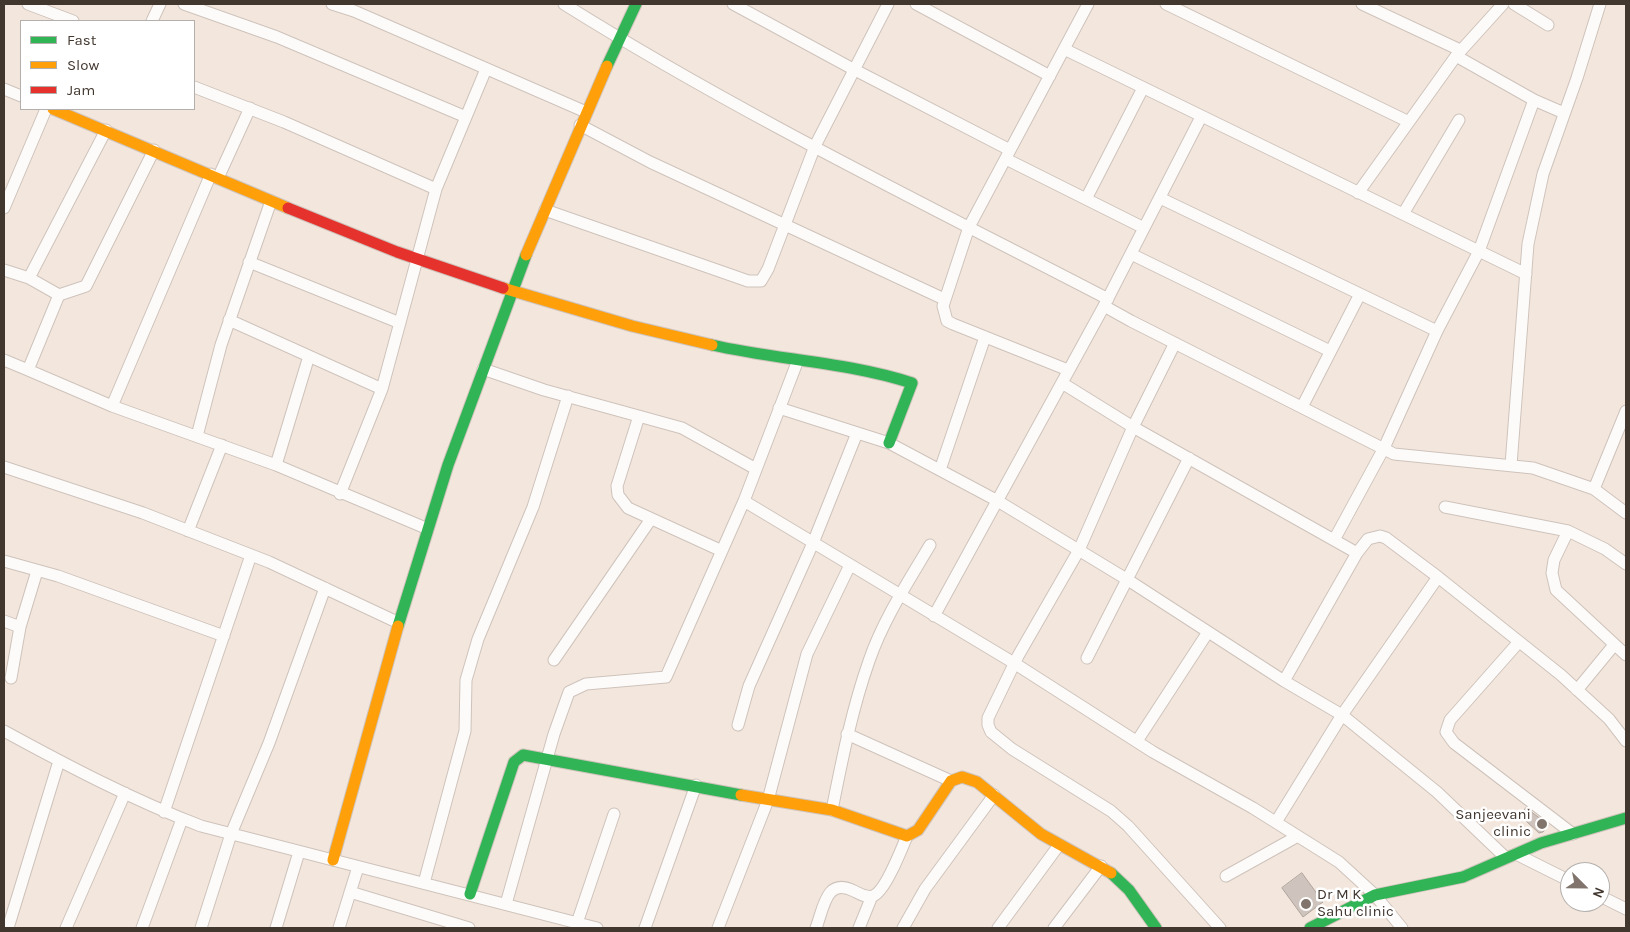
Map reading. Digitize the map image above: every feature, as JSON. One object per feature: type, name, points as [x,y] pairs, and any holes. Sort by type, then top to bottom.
[{"type":"street","points":[[28,4],[70,20]]},
{"type":"street","points":[[152,20],[160,4]]},
{"type":"street","points":[[184,4],[277,37],[466,117]]},
{"type":"street","points":[[332,4],[586,112]]},
{"type":"street","points":[[564,4],[619,39],[815,146],[969,227],[1106,302],[1175,343],[1394,454],[1532,468],[1594,489],[1626,513]]},
{"type":"street","points":[[333,860],[399,623],[448,465],[512,291],[545,210],[580,125],[636,4]]},
{"type":"street","points":[[733,4],[1008,154],[1086,199],[1144,228]]},
{"type":"street","points":[[545,210],[754,282],[761,281],[815,146],[888,4]]},
{"type":"street","points":[[916,4],[1050,76]]},
{"type":"street","points":[[1068,370],[947,321],[942,306],[969,227],[1088,4]]},
{"type":"street","points":[[1166,4],[1407,121]]},
{"type":"street","points":[[1362,4],[1458,53],[1534,100],[1564,113]]},
{"type":"street","points":[[1358,192],[1407,121],[1458,53],[1503,4]]},
{"type":"street","points":[[1514,4],[1548,25]]},
{"type":"street","points":[[1511,466],[1528,244],[1534,211],[1554,140],[1578,78],[1600,4]]},
{"type":"street","points":[[1064,50],[1526,274]]},
{"type":"street","points":[[340,494],[382,390],[415,260],[436,190],[486,69]]},
{"type":"street","points":[[195,87],[250,108],[436,190]]},
{"type":"street","points":[[1086,199],[1143,88]]},
{"type":"street","points":[[4,89],[20,96]]},
{"type":"street","points":[[1334,540],[1384,448],[1437,331],[1479,251],[1534,100]]},
{"type":"street","points":[[112,406],[214,176],[250,108]]},
{"type":"street","points":[[4,208],[46,110]]},
{"type":"street","points":[[56,110],[415,260],[512,291],[661,332],[752,353],[886,374],[912,383],[889,443]]},
{"type":"street","points":[[934,616],[1106,302],[1202,117]]},
{"type":"street","points":[[1403,214],[1459,120]]},
{"type":"street","points":[[580,125],[650,162],[944,299]]},
{"type":"street","points":[[29,278],[106,130]]},
{"type":"street","points":[[4,270],[29,278],[59,295],[86,286],[154,150]]},
{"type":"street","points":[[1160,198],[1437,331]]},
{"type":"street","points":[[197,436],[229,320],[271,201]]},
{"type":"street","points":[[1131,254],[1330,351]]},
{"type":"street","points":[[249,262],[400,323]]},
{"type":"street","points":[[1302,407],[1360,294]]},
{"type":"street","points":[[28,370],[59,295]]},
{"type":"street","points":[[229,320],[382,390]]},
{"type":"street","points":[[940,470],[984,337]]},
{"type":"street","points":[[1175,343],[1133,426],[1079,550],[1014,663],[988,718],[988,725],[991,732],[1012,749],[1111,811],[1143,841],[1220,928]]},
{"type":"street","points":[[276,466],[309,356]]},
{"type":"street","points":[[4,360],[112,406],[276,466],[428,529]]},
{"type":"street","points":[[506,904],[547,760],[569,692],[586,684],[666,677],[744,501],[798,360]]},
{"type":"street","points":[[483,369],[568,396],[682,428],[756,469]]},
{"type":"street","points":[[1062,382],[1133,426],[1358,553]]},
{"type":"street","points":[[424,883],[465,731],[466,680],[478,639],[533,507],[568,396]]},
{"type":"street","points":[[779,408],[889,443],[996,500],[1128,580],[1284,681],[1342,715],[1437,792],[1511,856],[1560,877]]},
{"type":"street","points":[[1594,489],[1626,411]]},
{"type":"street","points":[[639,416],[618,486],[618,495],[628,508],[722,552]]},
{"type":"street","points":[[738,725],[749,686],[813,543],[858,433]]},
{"type":"street","points":[[188,531],[222,445]]},
{"type":"street","points":[[1087,658],[1189,458]]},
{"type":"street","points":[[4,467],[251,555],[399,623]]},
{"type":"street","points":[[744,501],[1014,663],[1136,742],[1276,822],[1339,862],[1375,895],[1402,928]]},
{"type":"street","points":[[1445,506],[1568,531],[1605,548],[1626,564]]},
{"type":"street","points":[[554,660],[651,519]]},
{"type":"street","points":[[1568,531],[1554,560],[1552,573],[1556,590],[1626,655]]},
{"type":"street","points":[[1284,681],[1358,553],[1368,539],[1380,536],[1386,538],[1438,577],[1577,690],[1609,719],[1626,741]]},
{"type":"street","points":[[832,810],[847,734],[869,660],[900,595],[930,545]]},
{"type":"street","points":[[164,812],[251,555]]},
{"type":"street","points":[[4,561],[224,636]]},
{"type":"street","points":[[718,928],[768,800],[807,654],[850,565]]},
{"type":"street","points":[[11,678],[20,627],[37,571]]},
{"type":"street","points":[[1276,822],[1342,715],[1438,577]]},
{"type":"street","points":[[202,928],[231,834],[269,743],[325,588]]},
{"type":"street","points":[[4,621],[20,627]]},
{"type":"street","points":[[1136,742],[1208,632]]},
{"type":"street","points":[[1518,643],[1450,720],[1446,732],[1454,743],[1573,834]]},
{"type":"street","points":[[1577,690],[1614,645]]},
{"type":"street","points":[[4,731],[59,761],[182,819],[299,852],[470,894],[597,928]]},
{"type":"street","points":[[847,734],[951,781]]},
{"type":"street","points":[[470,894],[514,762],[523,755],[832,810],[907,836]]},
{"type":"street","points":[[8,928],[59,761]]},
{"type":"street","points":[[816,928],[829,892],[833,888],[844,886],[862,896],[872,896],[878,893],[897,861],[907,836],[918,830],[951,781],[955,778],[968,778],[994,795],[1041,834],[1114,874],[1129,890],[1156,928]]},
{"type":"street","points":[[645,928],[696,785]]},
{"type":"street","points":[[66,928],[125,793]]},
{"type":"street","points":[[902,928],[925,889],[994,795]]},
{"type":"street","points":[[577,923],[614,814]]},
{"type":"street","points":[[1310,928],[1375,895],[1463,877],[1542,843],[1626,818]]},
{"type":"street","points":[[142,928],[182,819]]},
{"type":"street","points":[[1226,876],[1298,836]]},
{"type":"street","points":[[998,928],[1059,845]]},
{"type":"street","points":[[276,928],[299,852]]},
{"type":"street","points":[[1054,928],[1101,866]]},
{"type":"street","points":[[339,928],[358,867]]},
{"type":"street","points":[[350,892],[469,928]]},
{"type":"street","points":[[859,928],[872,896]]},
{"type":"street","points":[[1610,901],[1626,909]]},
{"type":"building","points":[[1526,808],[1549,825],[1543,832],[1539,833],[1526,821],[1530,816],[1524,811]]},
{"type":"building","points":[[1302,873],[1323,902],[1303,917],[1282,888]]},
{"type":"traffic: fast","points":[[607,66],[636,4]]},
{"type":"traffic: fast","points":[[398,626],[448,465],[526,255]]},
{"type":"traffic: fast","points":[[712,345],[863,370],[912,383],[889,443]]},
{"type":"traffic: fast","points":[[470,894],[514,762],[523,755],[741,795]]},
{"type":"traffic: fast","points":[[1310,928],[1375,895],[1463,877],[1541,843],[1626,818]]},
{"type":"traffic: fast","points":[[1111,873],[1129,890],[1156,928]]},
{"type":"traffic: slow","points":[[526,255],[607,66]]},
{"type":"traffic: slow","points":[[55,110],[288,208]]},
{"type":"traffic: slow","points":[[503,288],[632,326],[712,345]]},
{"type":"traffic: slow","points":[[333,860],[398,626]]},
{"type":"traffic: slow","points":[[741,795],[832,810],[907,836],[918,830],[951,781],[962,777],[977,782],[1041,834],[1111,873]]},
{"type":"traffic: jam","points":[[288,208],[397,252],[503,288]]},
{"type":"place","name":"Sanjeevani clinic","points":[[1542,824]]},
{"type":"place","name":"Dr M K Sahu clinic","points":[[1306,904]]}]
